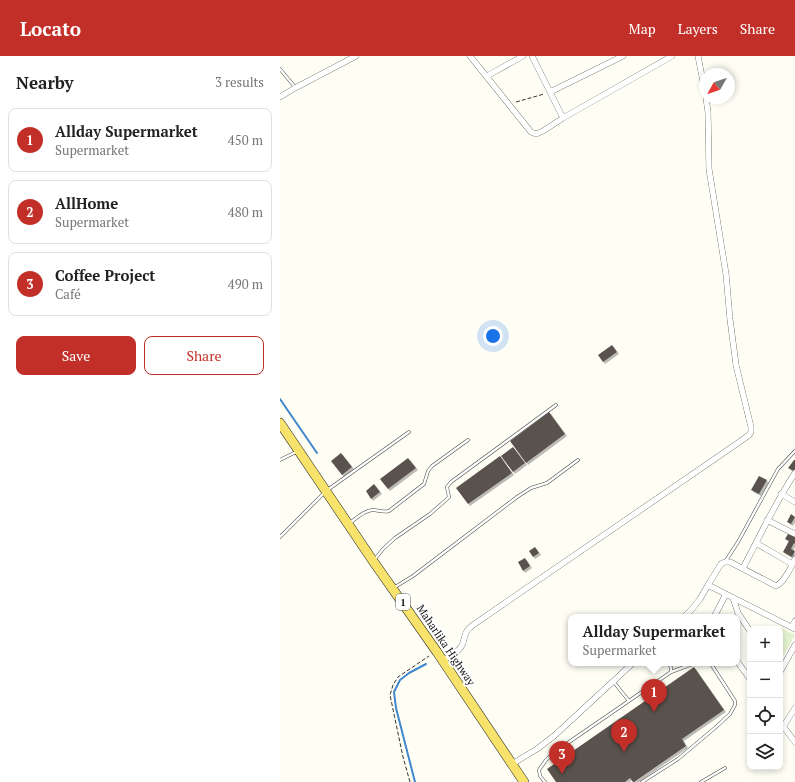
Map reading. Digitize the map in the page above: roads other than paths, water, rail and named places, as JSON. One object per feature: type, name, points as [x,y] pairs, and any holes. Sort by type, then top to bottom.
[{"type":"main road","name":"Maharlika Highway","points":[[280,423],[524,782]]},
{"type":"street","points":[[280,97],[356,56]]},
{"type":"street","points":[[470,56],[531,132],[535,134],[540,133],[563,118],[672,56]]},
{"type":"street","points":[[487,76],[523,56]]},
{"type":"street","points":[[532,56],[563,118]]},
{"type":"street","points":[[550,92],[623,56]]},
{"type":"street","points":[[698,56],[700,68]]},
{"type":"street","points":[[443,661],[459,649],[466,631],[473,625],[735,445],[751,432],[748,412],[736,365],[726,274],[710,168],[707,104]]},
{"type":"street","points":[[743,568],[781,494],[795,473]]},
{"type":"street","points":[[781,494],[795,502]]},
{"type":"street","points":[[767,520],[795,534]]},
{"type":"street","points":[[687,614],[700,599],[721,564],[725,562],[730,562],[743,568],[776,586],[780,584],[794,562],[756,543]]},
{"type":"street","points":[[708,585],[793,628],[795,621]]},
{"type":"street","points":[[716,614],[726,594]]},
{"type":"street","points":[[733,598],[739,614]]},
{"type":"street","points":[[740,616],[747,626]]},
{"type":"street","points":[[783,667],[795,645]]},
{"type":"street","points":[[740,665],[747,675]]},
{"type":"street","points":[[512,764],[537,749],[554,736],[630,666]]},
{"type":"street","points":[[783,724],[795,708]]},
{"type":"street","points":[[783,726],[795,742]]},
{"type":"lane","points":[[280,69],[295,88]]},
{"type":"lane","points":[[373,561],[395,538],[430,514],[446,500],[449,496],[447,487],[451,482],[556,405]]},
{"type":"lane","points":[[280,537],[326,491],[409,432]]},
{"type":"lane","points":[[348,524],[368,511],[389,511],[424,484],[428,471],[432,466],[468,440]]},
{"type":"lane","points":[[280,460],[299,451]]},
{"type":"lane","points":[[725,562],[738,542],[778,469],[795,451]]},
{"type":"lane","points":[[393,588],[413,576],[517,497],[531,488],[547,483],[578,460]]},
{"type":"lane","points":[[670,666],[670,672]]},
{"type":"lane","points":[[545,782],[540,776],[539,770],[546,760],[556,751],[670,672],[687,666]]},
{"type":"lane","points":[[642,782],[678,759],[716,727],[733,710],[735,701],[713,666]]},
{"type":"lane","points":[[613,681],[629,701]]},
{"type":"lane","points":[[701,782],[725,768]]},
{"type":"waterway","points":[[280,399],[317,453]]},
{"type":"waterway","points":[[415,782],[396,708],[394,692],[400,680],[409,673],[426,664]]},
{"type":"place","name":"Allday Supermarket","points":[[654,712]]},
{"type":"place","name":"AllHome","points":[[624,752]]},
{"type":"place","name":"Coffee Project","points":[[562,774]]}]
